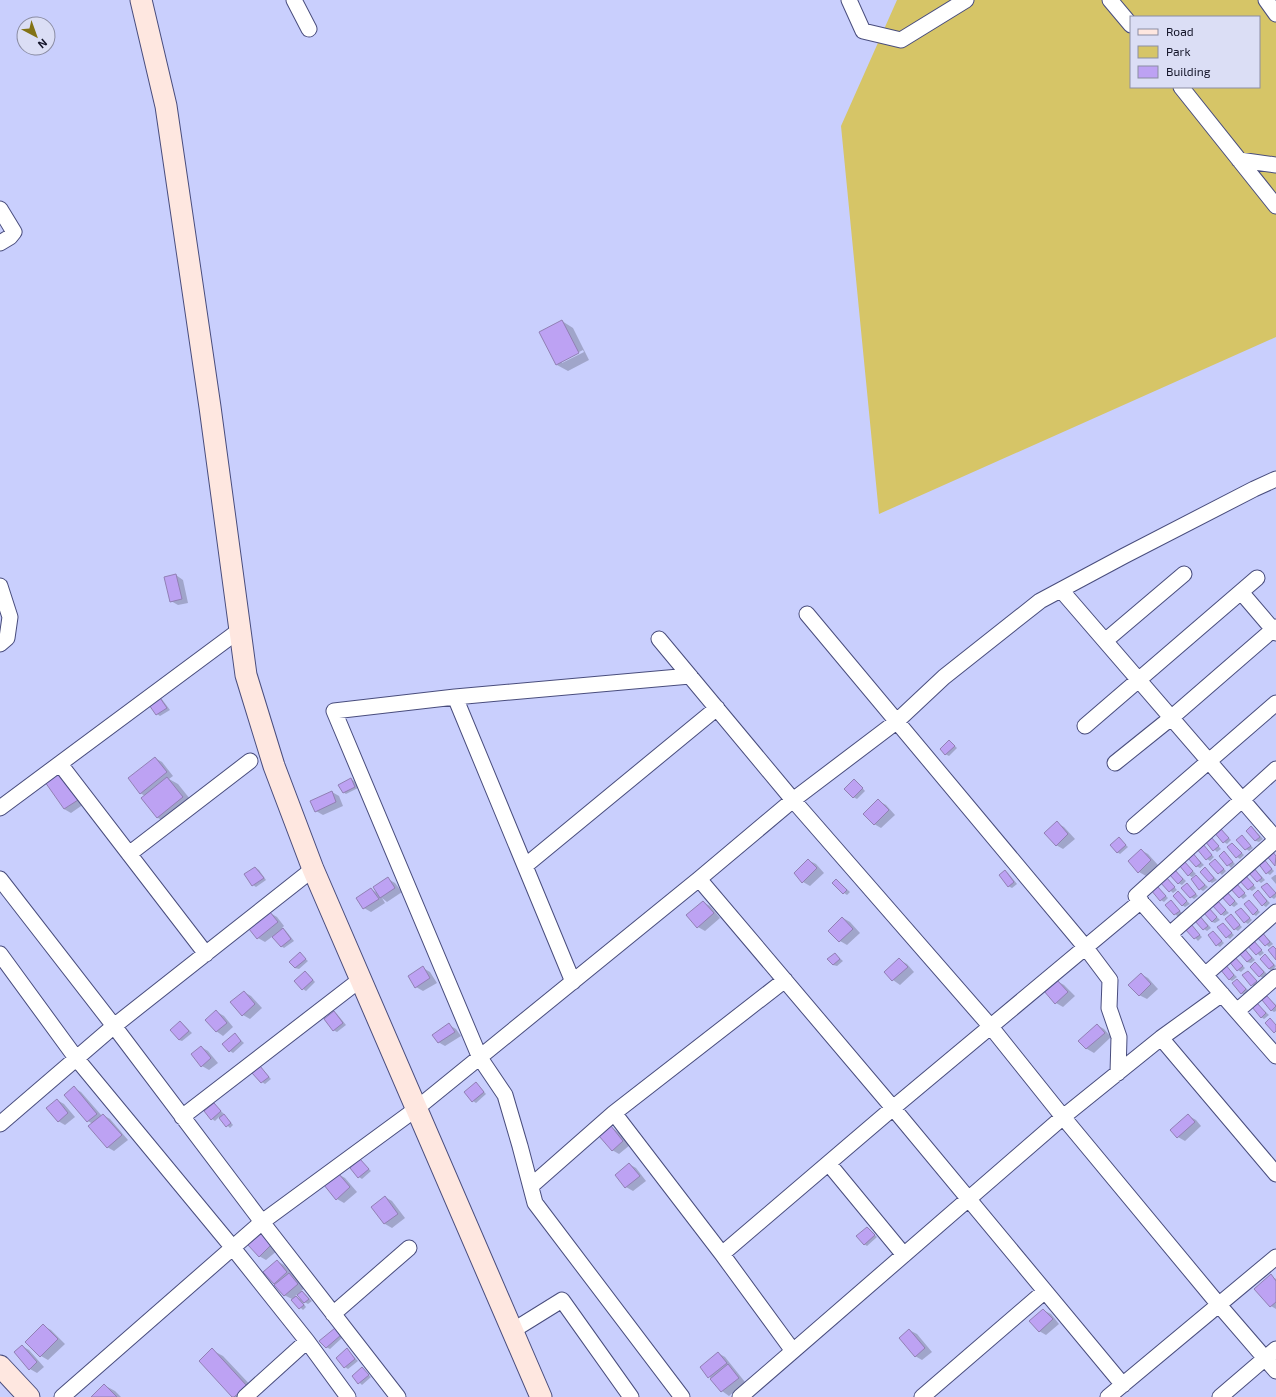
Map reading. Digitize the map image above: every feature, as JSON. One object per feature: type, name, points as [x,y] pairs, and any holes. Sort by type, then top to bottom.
[{"type":"street","points":[[141,0],[166,106],[210,407],[246,675],[274,766],[314,869],[541,1397]]},
{"type":"street","points":[[294,0],[309,29]]},
{"type":"street","points":[[849,0],[863,31],[902,40],[966,0]]},
{"type":"street","points":[[1266,0],[1276,14]]},
{"type":"street","points":[[1112,1],[1130,24]]},
{"type":"street","points":[[1182,88],[1276,206]]},
{"type":"street","points":[[1239,160],[1276,165]]},
{"type":"street","points":[[0,209],[14,232],[10,237],[0,243]]},
{"type":"street","points":[[62,1397],[262,1222],[416,1109],[480,1058],[793,800],[896,722],[944,677],[1040,601],[1226,503],[1276,479]]},
{"type":"street","points":[[1104,641],[1184,574]]},
{"type":"street","points":[[1085,726],[1257,578]]},
{"type":"street","points":[[0,586],[10,617],[7,638],[0,644]]},
{"type":"street","points":[[1061,590],[1276,839],[1170,934]]},
{"type":"street","points":[[1115,763],[1275,630],[1242,592]]},
{"type":"street","points":[[806,614],[1086,948],[1110,980],[1109,1008],[1119,1037],[1118,1073]]},
{"type":"street","points":[[0,808],[241,629]]},
{"type":"street","points":[[659,639],[793,800],[991,1027],[1063,1117],[1219,1305],[1270,1354],[1276,1371]]},
{"type":"street","points":[[682,1397],[535,1202],[505,1096],[480,1058],[334,711],[455,697],[690,676]]},
{"type":"street","points":[[455,697],[573,982]]},
{"type":"street","points":[[1134,826],[1276,703]]},
{"type":"street","points":[[525,866],[717,708]]},
{"type":"street","points":[[129,854],[250,761]]},
{"type":"street","points":[[60,764],[206,954]]},
{"type":"street","points":[[1275,1052],[1136,896],[1276,770]]},
{"type":"street","points":[[0,1124],[114,1026],[314,869]]},
{"type":"street","points":[[0,879],[114,1026],[262,1222],[398,1397]]},
{"type":"street","points":[[699,879],[893,1108],[1123,1385]]},
{"type":"street","points":[[722,1254],[893,1108],[1141,901]]},
{"type":"street","points":[[1205,975],[1276,912]]},
{"type":"street","points":[[0,954],[76,1058],[233,1248],[307,1341],[348,1397]]},
{"type":"street","points":[[1237,1011],[1276,977]]},
{"type":"street","points":[[182,1117],[360,979]]},
{"type":"street","points":[[530,1186],[614,1113],[785,980]]},
{"type":"street","points":[[740,1397],[1063,1117],[1161,1038],[1222,994]]},
{"type":"street","points":[[1161,1038],[1276,1174]]},
{"type":"street","points":[[614,1113],[722,1254],[793,1351]]},
{"type":"street","points":[[829,1164],[904,1255]]},
{"type":"street","points":[[334,1314],[408,1248]]},
{"type":"street","points":[[1108,1397],[1276,1257]]},
{"type":"street","points":[[922,1397],[1045,1291]]},
{"type":"street","points":[[512,1331],[562,1300],[630,1397]]},
{"type":"street","points":[[245,1397],[307,1341]]},
{"type":"street","points":[[1220,1397],[1270,1354]]},
{"type":"street","points":[[0,1366],[29,1397]]},
{"type":"green space","points":[[897,0],[1276,0],[1276,337],[879,514],[841,126]]},
{"type":"building","points":[[562,320],[579,353],[556,365],[539,332]]},
{"type":"building","points":[[176,574],[182,599],[170,602],[164,577]]},
{"type":"building","points":[[158,695],[167,708],[156,715],[147,702]]},
{"type":"building","points":[[949,740],[955,746],[945,755],[940,749]]},
{"type":"building","points":[[155,757],[167,772],[140,794],[128,778]]},
{"type":"building","points":[[59,772],[78,800],[64,809],[45,782]]},
{"type":"building","points":[[167,777],[183,797],[157,818],[141,798]]},
{"type":"building","points":[[351,778],[355,787],[343,793],[338,785]]},
{"type":"building","points":[[854,779],[863,788],[853,798],[844,789]]},
{"type":"building","points":[[332,791],[336,802],[315,812],[310,801]]},
{"type":"building","points":[[878,799],[889,810],[874,825],[863,814]]},
{"type":"building","points":[[1057,821],[1068,834],[1056,846],[1044,833]]},
{"type":"building","points":[[1251,826],[1260,837],[1255,841],[1246,831]]},
{"type":"building","points":[[1220,828],[1229,838],[1223,843],[1214,832]]},
{"type":"building","points":[[1242,835],[1251,846],[1245,850],[1236,840]]},
{"type":"building","points":[[1210,836],[1219,846],[1213,851],[1205,841]]},
{"type":"building","points":[[1119,837],[1126,845],[1117,853],[1110,845]]},
{"type":"building","points":[[1232,843],[1242,853],[1236,858],[1227,847]]},
{"type":"building","points":[[1203,844],[1212,855],[1206,860],[1197,849]]},
{"type":"building","points":[[1141,849],[1151,860],[1138,873],[1128,861]]},
{"type":"building","points":[[1224,851],[1233,862],[1227,866],[1219,856]]},
{"type":"building","points":[[1272,851],[1276,856],[1275,866],[1266,855]]},
{"type":"building","points":[[1192,852],[1201,863],[1196,867],[1187,857]]},
{"type":"building","points":[[1263,858],[1272,869],[1266,874],[1258,863]]},
{"type":"building","points":[[808,859],[817,868],[802,883],[794,873]]},
{"type":"building","points":[[1215,859],[1224,869],[1218,874],[1209,864]]},
{"type":"building","points":[[1184,861],[1193,871],[1188,876],[1179,865]]},
{"type":"building","points":[[255,867],[264,878],[252,886],[244,874]]},
{"type":"building","points":[[1205,867],[1214,878],[1209,882],[1200,872]]},
{"type":"building","points":[[1253,867],[1262,878],[1257,882],[1248,872]]},
{"type":"building","points":[[1174,869],[1183,879],[1178,884],[1169,874]]},
{"type":"building","points":[[1005,870],[1014,882],[1008,887],[999,875]]},
{"type":"building","points":[[1196,875],[1205,885],[1199,890],[1191,879]]},
{"type":"building","points":[[1245,875],[1254,885],[1248,890],[1239,880]]},
{"type":"building","points":[[388,877],[395,888],[380,898],[373,887]]},
{"type":"building","points":[[1166,877],[1175,887],[1169,892],[1160,882]]},
{"type":"building","points":[[836,879],[847,890],[843,894],[832,883]]},
{"type":"building","points":[[1187,883],[1196,894],[1190,898],[1181,888]]},
{"type":"building","points":[[1236,883],[1245,893],[1239,898],[1230,888]]},
{"type":"building","points":[[1267,883],[1276,893],[1270,898],[1261,887]]},
{"type":"building","points":[[1157,886],[1166,896],[1160,901],[1151,890]]},
{"type":"building","points":[[371,888],[379,899],[363,909],[356,898]]},
{"type":"building","points":[[1258,890],[1267,901],[1262,906],[1253,895]]},
{"type":"building","points":[[1178,891],[1187,901],[1182,906],[1173,896]]},
{"type":"building","points":[[1226,891],[1235,901],[1230,906],[1221,896]]},
{"type":"building","points":[[1171,900],[1180,911],[1174,915],[1165,905]]},
{"type":"building","points":[[1217,900],[1226,910],[1221,915],[1212,905]]},
{"type":"building","points":[[1249,900],[1258,910],[1253,915],[1244,904]]},
{"type":"building","points":[[703,901],[714,913],[697,928],[686,915]]},
{"type":"building","points":[[1208,907],[1217,917],[1212,922],[1203,912]]},
{"type":"building","points":[[1241,908],[1250,918],[1244,923],[1235,912]]},
{"type":"building","points":[[270,912],[278,922],[257,939],[249,929]]},
{"type":"building","points":[[1231,914],[1240,925],[1234,930],[1225,919]]},
{"type":"building","points":[[1199,915],[1208,926],[1203,930],[1194,920]]},
{"type":"building","points":[[842,917],[853,929],[839,942],[828,931]]},
{"type":"building","points":[[1223,923],[1232,933],[1226,938],[1217,927]]},
{"type":"building","points":[[1191,924],[1200,935],[1194,939],[1185,929]]},
{"type":"building","points":[[283,928],[291,939],[281,947],[272,937]]},
{"type":"building","points":[[1213,931],[1222,941],[1216,946],[1208,935]]},
{"type":"building","points":[[1261,931],[1270,942],[1265,946],[1256,936]]},
{"type":"building","points":[[1253,940],[1262,950],[1256,955],[1247,945]]},
{"type":"building","points":[[1273,946],[1276,949],[1276,960],[1268,950]]},
{"type":"building","points":[[1243,947],[1252,958],[1247,962],[1238,952]]},
{"type":"building","points":[[300,952],[306,959],[295,968],[289,962]]},
{"type":"building","points":[[835,953],[840,959],[833,965],[827,959]]},
{"type":"building","points":[[1265,954],[1274,965],[1269,969],[1260,959]]},
{"type":"building","points":[[1234,956],[1243,966],[1237,971],[1228,960]]},
{"type":"building","points":[[899,958],[908,967],[892,981],[884,972]]},
{"type":"building","points":[[1255,962],[1264,972],[1259,977],[1250,967]]},
{"type":"building","points":[[1225,964],[1234,975],[1229,980],[1220,969]]},
{"type":"building","points":[[423,966],[430,978],[415,988],[408,976]]},
{"type":"building","points":[[305,971],[313,980],[302,990],[294,981]]},
{"type":"building","points":[[1248,971],[1257,981],[1251,986],[1242,975]]},
{"type":"building","points":[[1141,973],[1151,984],[1139,996],[1128,985]]},
{"type":"building","points":[[1237,979],[1246,989],[1241,994],[1232,983]]},
{"type":"building","points":[[1057,980],[1068,992],[1055,1004],[1044,991]]},
{"type":"building","points":[[244,991],[255,1004],[242,1016],[230,1002]]},
{"type":"building","points":[[1267,996],[1276,1006],[1271,1011],[1262,1000]]},
{"type":"building","points":[[1257,1003],[1266,1013],[1261,1018],[1252,1007]]},
{"type":"building","points":[[216,1010],[227,1023],[216,1032],[205,1020]]},
{"type":"building","points":[[334,1011],[343,1023],[333,1031],[324,1019]]},
{"type":"building","points":[[1270,1018],[1276,1025],[1276,1031],[1274,1033],[1265,1023]]},
{"type":"building","points":[[180,1021],[189,1031],[179,1040],[170,1030]]},
{"type":"building","points":[[449,1023],[455,1032],[438,1043],[432,1035]]},
{"type":"building","points":[[1097,1024],[1105,1033],[1086,1049],[1078,1041]]},
{"type":"building","points":[[235,1033],[241,1041],[229,1052],[222,1044]]},
{"type":"building","points":[[201,1046],[211,1058],[201,1067],[191,1054]]},
{"type":"building","points":[[260,1066],[269,1077],[261,1083],[252,1073]]},
{"type":"building","points":[[476,1082],[484,1092],[472,1102],[464,1092]]},
{"type":"building","points":[[74,1086],[97,1114],[87,1122],[64,1095]]},
{"type":"building","points":[[57,1099],[68,1113],[58,1122],[46,1108]]},
{"type":"building","points":[[214,1103],[221,1111],[211,1120],[204,1111]]},
{"type":"building","points":[[103,1114],[122,1135],[107,1148],[88,1126]]},
{"type":"building","points":[[224,1114],[231,1123],[226,1127],[219,1118]]},
{"type":"building","points":[[1188,1114],[1195,1122],[1177,1138],[1170,1130]]},
{"type":"building","points":[[611,1126],[623,1141],[612,1151],[599,1136]]},
{"type":"building","points":[[360,1159],[369,1169],[358,1178],[350,1168]]},
{"type":"building","points":[[629,1163],[640,1176],[625,1188],[615,1175]]},
{"type":"building","points":[[338,1173],[350,1187],[336,1200],[324,1185]]},
{"type":"building","points":[[385,1196],[398,1214],[384,1224],[371,1207]]},
{"type":"building","points":[[867,1227],[875,1235],[864,1245],[856,1236]]},
{"type":"building","points":[[261,1234],[271,1245],[259,1257],[248,1245]]},
{"type":"building","points":[[277,1260],[287,1272],[274,1284],[263,1272]]},
{"type":"building","points":[[289,1273],[298,1284],[284,1296],[274,1285]]},
{"type":"building","points":[[1271,1274],[1276,1281],[1276,1302],[1270,1307],[1254,1289]]},
{"type":"building","points":[[302,1291],[309,1299],[304,1303],[297,1295]]},
{"type":"building","points":[[296,1296],[304,1305],[299,1309],[291,1300]]},
{"type":"building","points":[[1043,1309],[1053,1319],[1039,1332],[1029,1321]]},
{"type":"building","points":[[43,1324],[58,1339],[40,1357],[25,1342]]},
{"type":"building","points":[[335,1328],[341,1335],[326,1348],[319,1341]]},
{"type":"building","points":[[909,1329],[925,1348],[915,1357],[899,1338]]},
{"type":"building","points":[[22,1345],[37,1362],[29,1370],[14,1352]]},
{"type":"building","points":[[212,1348],[247,1386],[234,1397],[232,1397],[199,1361]]},
{"type":"building","points":[[347,1348],[355,1359],[344,1368],[336,1358]]},
{"type":"building","points":[[718,1352],[727,1363],[708,1378],[700,1367]]},
{"type":"building","points":[[728,1364],[739,1378],[721,1392],[710,1379]]},
{"type":"building","points":[[362,1367],[369,1375],[358,1384],[352,1376]]},
{"type":"building","points":[[104,1384],[117,1397],[91,1397]]}]
